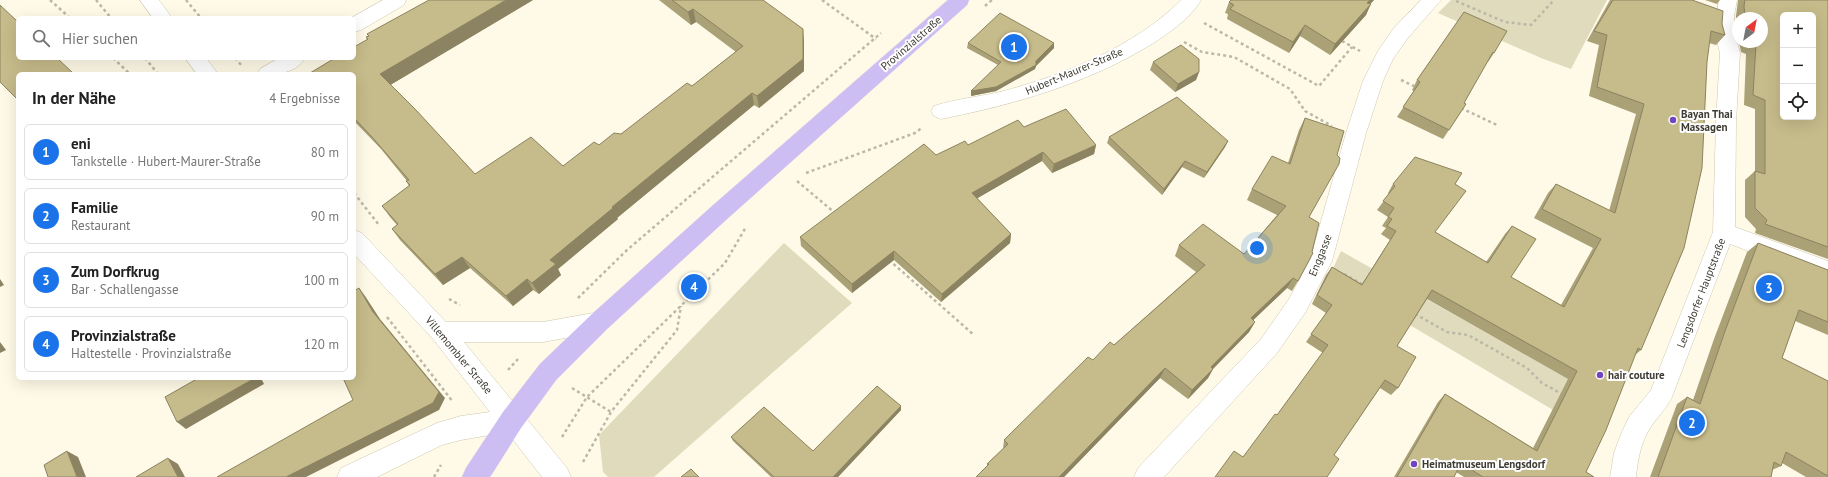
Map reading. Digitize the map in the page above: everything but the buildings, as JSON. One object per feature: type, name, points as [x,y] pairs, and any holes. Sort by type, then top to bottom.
[{"type":"main road","name":"Provinzialstraße","points":[[475,477],[512,420],[548,372],[599,322],[725,208],[960,0]]},
{"type":"street","points":[[149,0],[161,16]]},
{"type":"street","points":[[356,24],[398,0]]},
{"type":"street","name":"Enggasse","points":[[1147,477],[1269,346],[1297,306],[1321,261],[1355,138],[1373,81],[1385,56],[1400,34],[1432,0]]},
{"type":"street","name":"Hubert-Maurer-Straße","points":[[941,111],[1000,99],[1046,85],[1118,53],[1161,28],[1187,6]]},
{"type":"street","name":"Lengsdorfer Hauptstraße","points":[[1623,477],[1625,456],[1635,429],[1641,418],[1660,398],[1724,232],[1726,122],[1730,53],[1721,9]]},
{"type":"street","points":[[197,60],[206,72]]},
{"type":"street","points":[[270,72],[292,60]]},
{"type":"street","points":[[1724,232],[1828,271]]},
{"type":"street","name":"Villemombler Straße","points":[[356,241],[441,332],[552,469]]},
{"type":"street","points":[[441,332],[543,332],[599,322]]},
{"type":"street","points":[[350,477],[437,434],[461,428],[512,420]]},
{"type":"path","points":[[50,0],[68,16]]},
{"type":"path","points":[[96,0],[110,16]]},
{"type":"path","points":[[186,0],[199,16]]},
{"type":"path","points":[[822,0],[898,54]]},
{"type":"path","points":[[981,10],[992,0]]},
{"type":"path","points":[[1454,0],[1506,22],[1531,25],[1554,0]]},
{"type":"path","points":[[1187,6],[1319,86],[1352,47]]},
{"type":"path","points":[[1161,28],[1202,52],[1234,57],[1290,89],[1305,111],[1355,138]]},
{"type":"path","points":[[572,303],[627,250],[887,29]]},
{"type":"path","points":[[115,60],[128,72]]},
{"type":"path","points":[[147,60],[156,72]]},
{"type":"path","points":[[1460,107],[1497,125]]},
{"type":"path","points":[[806,173],[915,133],[941,111]]},
{"type":"path","points":[[791,186],[812,168]]},
{"type":"path","points":[[797,181],[839,217]]},
{"type":"path","points":[[356,195],[382,229]]},
{"type":"path","points":[[552,469],[587,398],[725,263],[745,228],[751,223]]},
{"type":"path","points":[[885,257],[974,335]]},
{"type":"path","points":[[1321,261],[1367,287]]},
{"type":"path","points":[[447,298],[467,308]]},
{"type":"path","points":[[582,464],[610,412],[677,330],[681,305]]},
{"type":"path","points":[[1414,313],[1447,332],[1468,335],[1527,368],[1542,383],[1568,398]]},
{"type":"path","points":[[387,316],[458,409]]},
{"type":"shaded area","points":[[1451,0],[1607,0],[1571,69],[1541,58],[1438,13]]},
{"type":"shaded area","points":[[784,243],[852,303],[654,477],[608,477],[603,472],[599,435]]},
{"type":"shaded area","points":[[1341,251],[1609,402],[1597,436],[1329,277]]},
{"type":"place","name":"eni","points":[[1014,47]]},
{"type":"place","name":"Bayan Thai Massagen","points":[[1673,120]]},
{"type":"place","name":"Provinzialstraße","points":[[694,287]]},
{"type":"place","name":"Zum Dorfkrug","points":[[1769,288]]},
{"type":"place","name":"hair couture","points":[[1600,375]]},
{"type":"place","name":"Familie","points":[[1692,423]]},
{"type":"place","name":"Heimatmuseum Lengsdorf","points":[[1414,464]]}]
